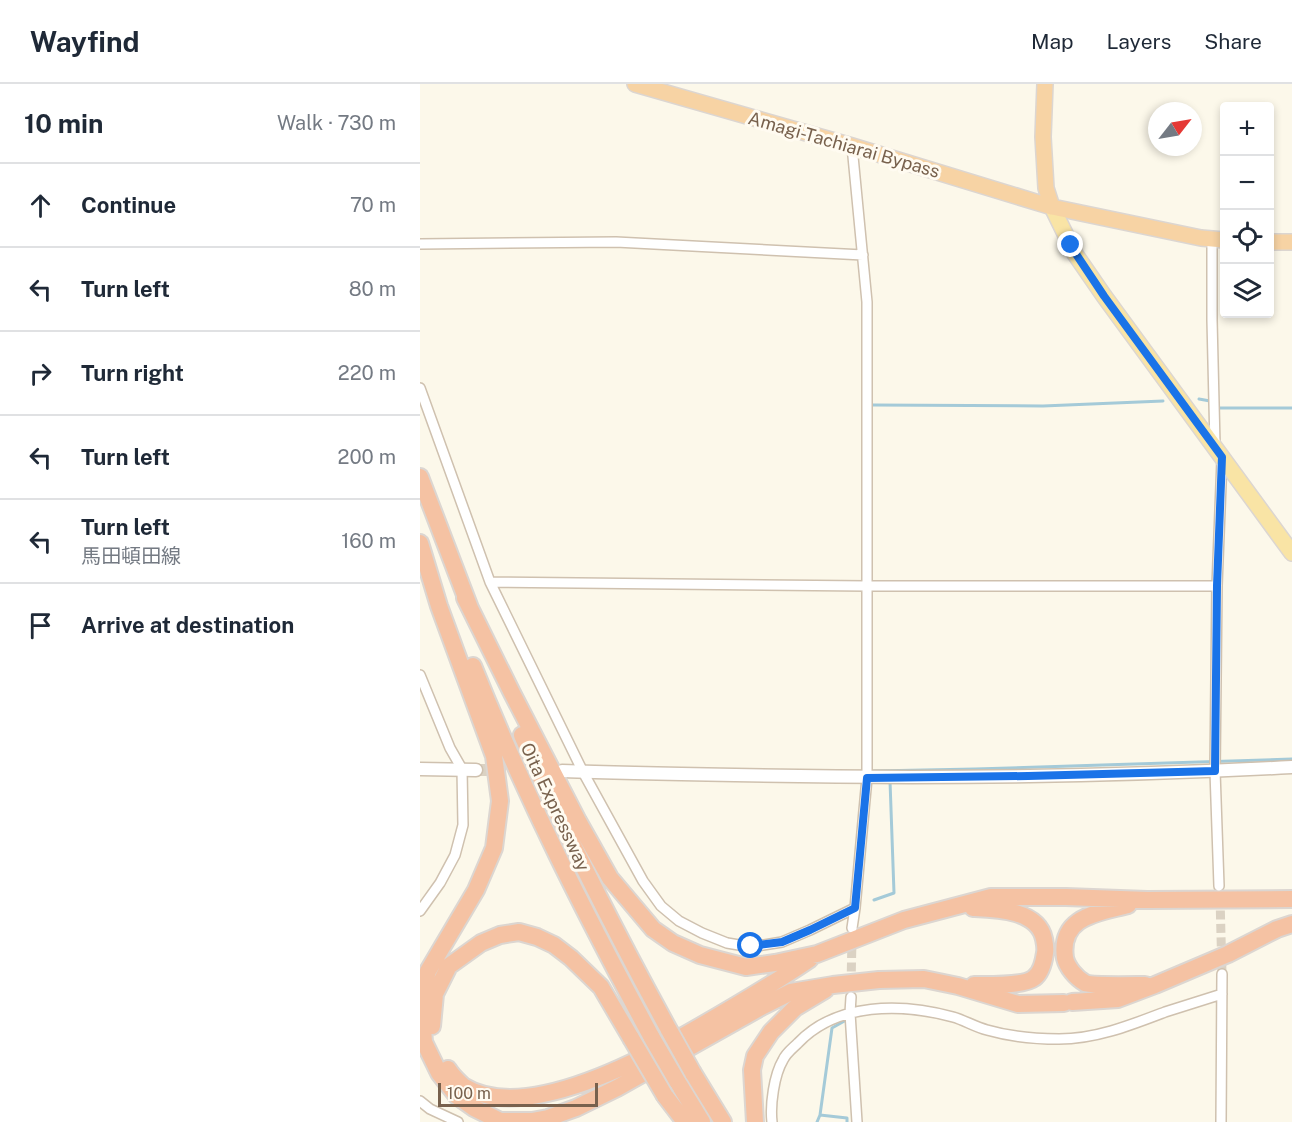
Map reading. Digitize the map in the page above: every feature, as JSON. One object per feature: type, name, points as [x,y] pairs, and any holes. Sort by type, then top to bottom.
[{"type":"highway","name":"Amagi-Tachiarai Bypass","points":[[635,84],[852,146],[1052,207],[1201,238],[1218,239]]},
{"type":"highway","points":[[1045,84],[1043,137],[1046,188],[1052,207]]},
{"type":"highway","points":[[1274,242],[1292,242]]},
{"type":"highway","name":"Oita Expressway","points":[[420,477],[501,687],[561,821],[594,889],[669,1030],[723,1122]]},
{"type":"highway","name":"Oita Expressway","points":[[420,530],[447,603],[512,759],[577,897],[652,1038],[702,1122]]},
{"type":"highway","points":[[420,543],[439,606],[494,756],[500,801],[494,848],[476,890],[428,971],[423,987],[424,1042],[439,1073],[457,1096],[474,1108],[500,1121],[532,1121],[576,1108],[617,1088],[791,992],[879,980],[924,979],[958,986],[1018,1004],[1118,999],[1228,954],[1277,929],[1292,924]]},
{"type":"highway","points":[[465,598],[578,821],[610,879],[653,929],[673,943],[700,955],[746,967],[775,963],[816,954],[904,920],[991,897],[1147,900],[1292,899]]},
{"type":"highway","points":[[1147,900],[1086,916],[1072,926],[1065,940],[1065,960],[1072,973],[1086,984],[1155,985]]},
{"type":"highway","points":[[957,907],[998,909],[1030,918],[1042,932],[1046,949],[1042,965],[1034,978],[1015,984],[958,986]]},
{"type":"highway","points":[[685,1122],[665,1096],[630,1038],[601,987],[572,958],[554,945],[519,932],[500,935],[481,943],[449,966],[435,993],[431,1030],[439,1054],[451,1075],[472,1095],[500,1105],[527,1104],[564,1098],[626,1069],[758,993],[816,954]]},
{"type":"highway","points":[[755,1122],[752,1070],[755,1056],[771,1032],[795,1008],[833,985]]},
{"type":"main road","points":[[1052,207],[1076,254],[1104,296],[1292,553]]},
{"type":"street","points":[[852,146],[867,302],[867,778],[852,928]]},
{"type":"street","points":[[1218,239],[1212,351],[1219,452],[1215,771],[1219,886]]},
{"type":"street","points":[[420,244],[616,242],[863,255]]},
{"type":"street","points":[[420,388],[422,402],[490,582],[583,771],[643,881],[661,906],[680,921],[702,933],[728,943],[751,946],[782,942],[855,908]]},
{"type":"street","points":[[490,582],[867,586],[1217,586]]},
{"type":"street","points":[[420,675],[450,748],[462,769],[462,825],[455,855],[440,883],[420,911]]},
{"type":"street","points":[[562,771],[890,778],[1215,771],[1292,766]]},
{"type":"street","points":[[420,769],[476,770]]},
{"type":"street","points":[[1221,1122],[1222,974]]},
{"type":"street","points":[[772,1122],[771,1102],[783,1059],[806,1034],[850,1012],[878,1008],[922,1010],[954,1017],[987,1030],[1025,1037],[1060,1039],[1090,1036],[1124,1028],[1222,994]]},
{"type":"street","points":[[851,997],[856,1122]]},
{"type":"street","points":[[420,1101],[430,1109],[458,1122]]},
{"type":"waterway","points":[[1199,399],[1210,401]]},
{"type":"waterway","points":[[873,405],[1043,406],[1163,401]]},
{"type":"waterway","points":[[1216,408],[1292,408]]},
{"type":"waterway","points":[[874,771],[1292,759]]},
{"type":"waterway","points":[[874,900],[894,893],[890,781]]},
{"type":"waterway","points":[[817,1122],[820,1115],[832,1028],[848,1019]]},
{"type":"waterway","points":[[820,1115],[847,1118],[847,1122]]},
{"type":"tunnel","points":[[476,770],[544,770]]},
{"type":"tunnel","points":[[1220,897],[1222,974]]},
{"type":"tunnel","points":[[851,985],[852,939]]},
{"type":"route","points":[[751,946],[782,942],[855,908],[867,778],[1215,771],[1217,586],[1222,457],[1104,296],[1071,245]]}]
